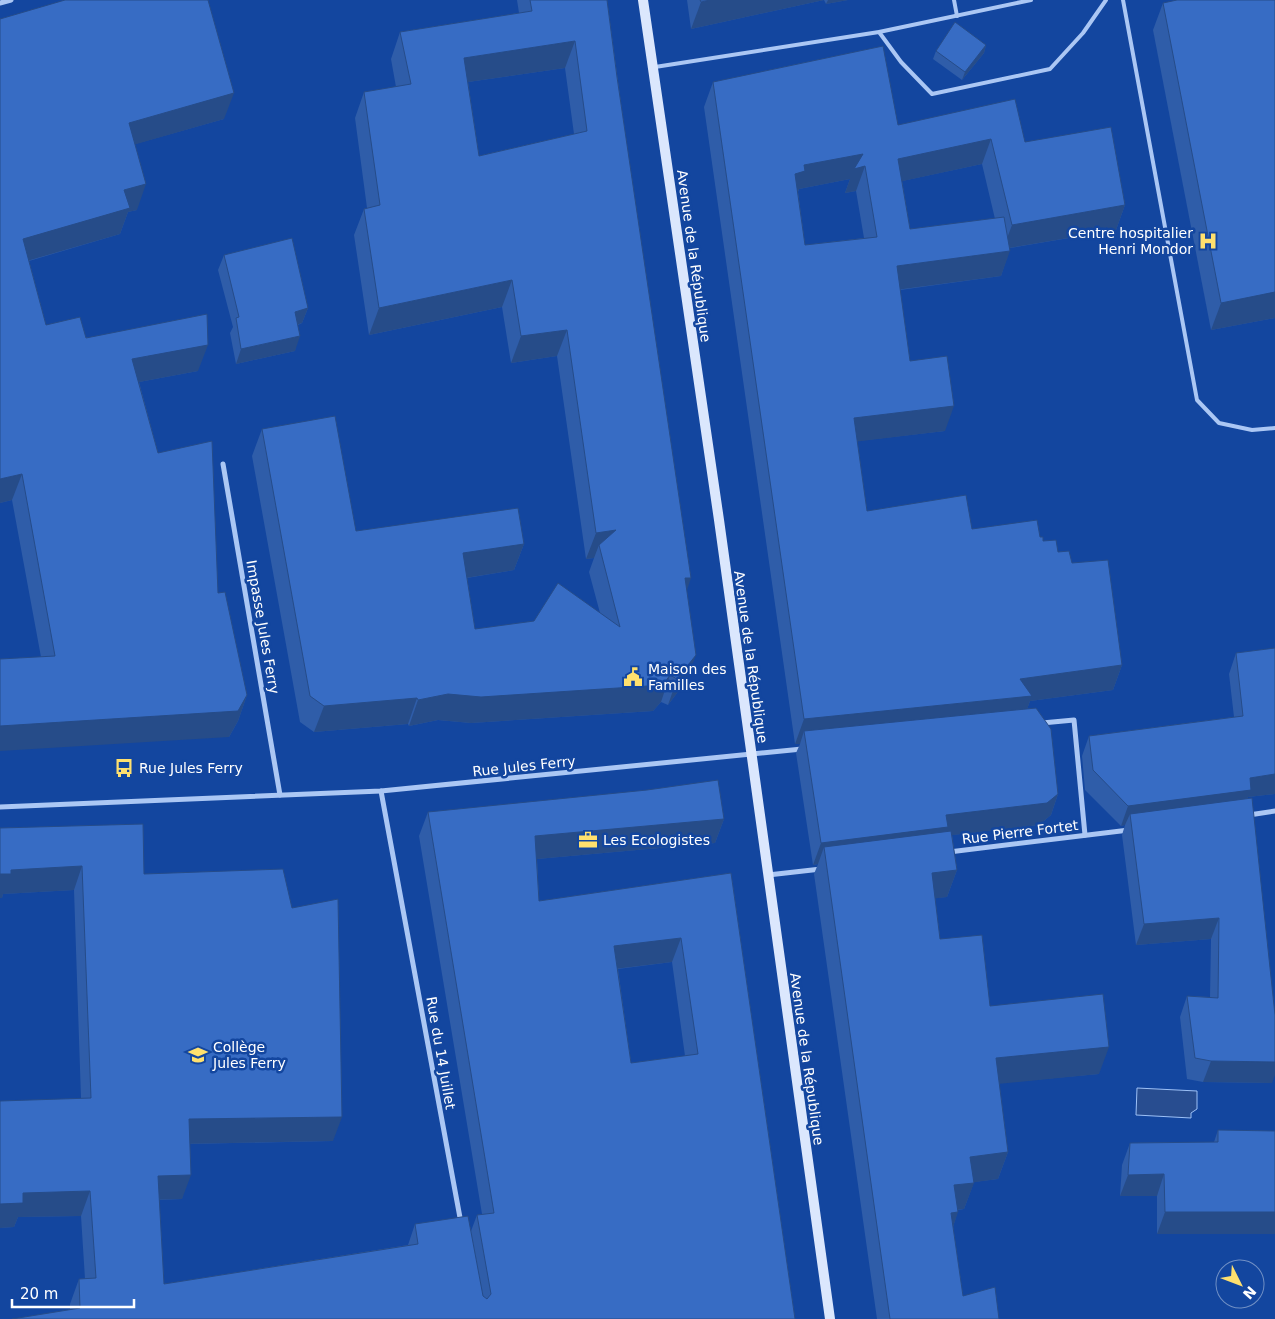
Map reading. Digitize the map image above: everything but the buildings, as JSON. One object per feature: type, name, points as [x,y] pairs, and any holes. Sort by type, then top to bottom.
[{"type":"street","points":[[0,3],[11,0]]},
{"type":"street","name":"Avenue de la République","points":[[643,0],[830,1319]]},
{"type":"street","name":"Impasse Jules Ferry","points":[[223,464],[280,795]]},
{"type":"street","points":[[1035,724],[1074,720],[1085,835]]},
{"type":"street","name":"Rue Jules Ferry","points":[[0,807],[381,791],[810,748]]},
{"type":"street","name":"Rue du 14 Juillet","points":[[381,791],[462,1231]]},
{"type":"street","points":[[1246,815],[1275,811]]},
{"type":"street","name":"Rue Pierre Fortet","points":[[941,853],[1132,829]]},
{"type":"street","points":[[767,876],[825,868]]},
{"type":"lane","points":[[954,0],[957,16]]},
{"type":"lane","points":[[654,67],[879,32],[1031,0]]},
{"type":"lane","points":[[879,32],[900,62],[932,94],[1050,69],[1082,33],[1106,0]]},
{"type":"lane","points":[[1123,0],[1197,400],[1219,422],[1252,430],[1275,428]]},
{"type":"water","points":[[1137,1088],[1197,1091],[1197,1109],[1191,1113],[1191,1118],[1136,1115]]},
{"type":"place","name":"Centre hospitalier Henri Mondor","points":[[1208,241]]},
{"type":"place","name":"Maison des Familles","points":[[633,677]]},
{"type":"place","name":"Rue Jules Ferry","points":[[124,768]]},
{"type":"place","name":"Les Ecologistes","points":[[588,840]]},
{"type":"place","name":"Collège Jules Ferry","points":[[198,1055]]}]
